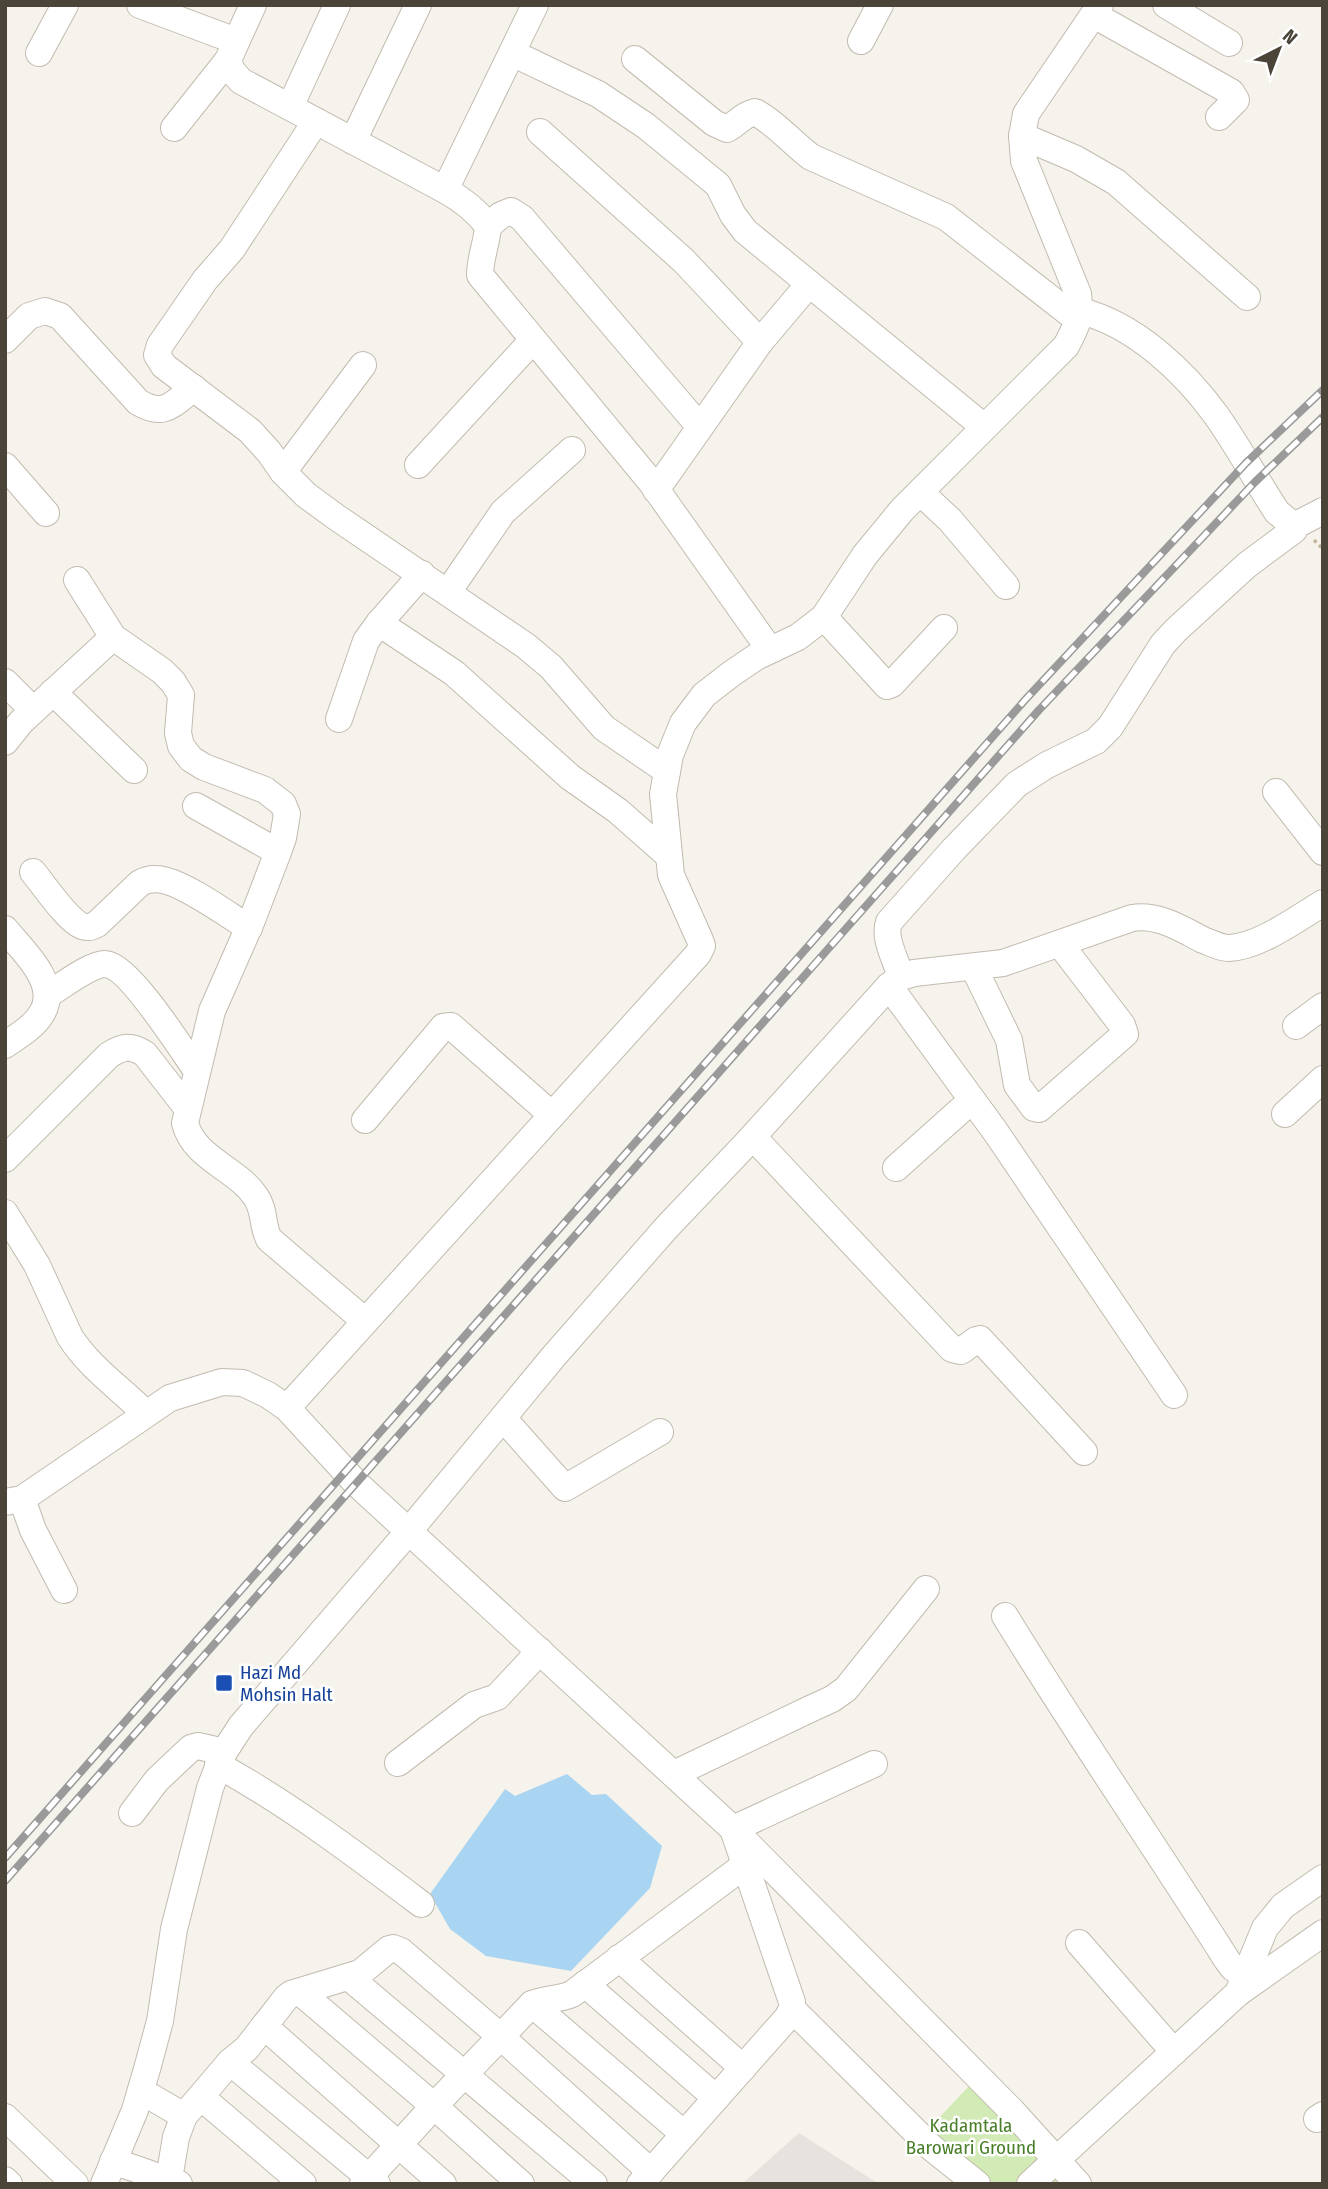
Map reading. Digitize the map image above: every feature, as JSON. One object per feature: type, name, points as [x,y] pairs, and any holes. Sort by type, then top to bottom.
[{"type":"street","points":[[39,53],[65,5]]},
{"type":"street","points":[[140,5],[232,50]]},
{"type":"street","points":[[174,128],[232,50],[253,5]]},
{"type":"street","points":[[290,107],[337,5]]},
{"type":"street","points":[[353,141],[418,5]]},
{"type":"street","points":[[446,190],[535,5]]},
{"type":"street","points":[[861,41],[880,5]]},
{"type":"street","points":[[1166,5],[1229,43]]},
{"type":"street","points":[[287,1408],[698,954],[702,946],[671,875],[663,794],[670,755],[683,723],[704,695],[748,662],[798,637],[824,617],[865,555],[920,492],[1066,346],[1079,316],[1078,294],[1024,161],[1022,136],[1026,114],[1097,10],[1231,92],[1236,100],[1219,117]]},
{"type":"street","points":[[232,50],[232,71],[241,81],[464,200],[479,214],[488,226],[480,275],[656,490],[770,650]]},
{"type":"street","points":[[512,53],[598,94],[646,126],[718,185],[733,215],[745,231],[985,427]]},
{"type":"street","points":[[635,59],[714,122],[727,129],[736,124],[742,116],[755,112],[811,157],[946,217],[1079,316],[1095,314],[1147,345],[1191,385],[1216,416],[1277,512],[1294,526]]},
{"type":"street","points":[[316,121],[232,249],[205,280],[160,345],[157,355],[164,366],[250,431],[283,472],[306,495],[506,632],[551,667],[604,729],[667,771]]},
{"type":"street","points":[[540,132],[684,261],[760,342]]},
{"type":"street","points":[[1022,136],[1076,159],[1116,182],[1247,297]]},
{"type":"street","points":[[488,226],[501,215],[511,211],[522,218],[700,426]]},
{"type":"street","points":[[656,490],[760,342],[809,284]]},
{"type":"street","points":[[5,340],[29,316],[45,311],[60,316],[138,402],[152,410],[166,409],[194,388]]},
{"type":"street","points":[[418,465],[533,340]]},
{"type":"street","points":[[283,472],[363,365]]},
{"type":"street","points":[[449,592],[503,512],[572,450]]},
{"type":"street","points":[[5,466],[46,513]]},
{"type":"street","points":[[920,492],[950,520],[1006,586]]},
{"type":"street","points":[[1174,1395],[972,1100],[895,981],[886,930],[889,922],[963,839],[1017,785],[1047,765],[1096,741],[1110,727],[1163,644],[1247,565],[1292,533],[1294,526],[1323,511]]},
{"type":"street","points":[[339,719],[366,641],[422,574]]},
{"type":"street","points":[[77,580],[113,636],[173,682],[181,695],[178,733],[181,746],[191,759],[204,768],[265,790],[283,804],[286,825],[278,852],[249,928],[212,1011],[185,1123],[195,1144],[256,1196],[269,1239],[365,1321]]},
{"type":"street","points":[[824,617],[887,686],[892,684],[944,628]]},
{"type":"street","points":[[379,623],[454,673],[570,777],[618,811],[669,856]]},
{"type":"street","points":[[5,742],[33,710],[113,636]]},
{"type":"street","points":[[5,682],[33,710]]},
{"type":"street","points":[[53,692],[134,770]]},
{"type":"street","points":[[1276,792],[1323,852]]},
{"type":"street","points":[[197,806],[278,852]]},
{"type":"street","points":[[33,872],[59,905],[82,926],[91,927],[97,924],[140,883],[148,879],[176,884],[249,928]]},
{"type":"street","points":[[733,1829],[792,2002],[792,2009],[645,2178],[500,2036],[410,1959],[393,1948],[350,1978],[291,1994],[286,1998],[239,2057],[230,2062],[192,2106],[176,2137],[174,2182],[103,2175],[135,2110],[141,2091],[160,2021],[174,1928],[184,1885],[221,1758],[241,1726],[667,1227],[895,981],[914,973],[1003,963],[1132,918],[1145,916],[1159,919],[1217,946],[1231,948],[1256,942],[1323,903]]},
{"type":"street","points":[[5,929],[36,967],[46,986],[47,995],[41,1015],[5,1045]]},
{"type":"street","points":[[974,968],[1009,1040],[1017,1085],[1034,1108],[1039,1109],[1125,1034],[1122,1024],[1060,944]]},
{"type":"street","points":[[47,995],[102,964],[118,969],[159,1016],[197,1071]]},
{"type":"street","points":[[1296,1026],[1323,1006]]},
{"type":"street","points":[[365,1120],[447,1025],[552,1115]]},
{"type":"street","points":[[5,1159],[109,1055],[128,1046],[145,1054],[187,1108]]},
{"type":"street","points":[[1285,1114],[1323,1079]]},
{"type":"street","points":[[897,1168],[972,1100]]},
{"type":"street","points":[[753,1137],[952,1349],[961,1351],[980,1339],[1084,1452]]},
{"type":"street","points":[[5,1213],[37,1265],[77,1348],[85,1359],[145,1413]]},
{"type":"street","points":[[64,1590],[14,1500],[170,1398],[222,1382],[243,1383],[268,1395],[287,1408],[356,1483],[733,1829],[1012,2111],[1078,2184]]},
{"type":"street","points":[[503,1418],[565,1488],[660,1432]]},
{"type":"street","points":[[674,1774],[832,1699],[846,1689],[926,1589]]},
{"type":"street","points":[[1004,1616],[1241,1984]]},
{"type":"street","points":[[398,1763],[474,1705],[497,1697],[540,1651]]},
{"type":"street","points":[[132,1813],[157,1780],[191,1748],[198,1746],[221,1758],[421,1904]]},
{"type":"street","points":[[733,1829],[874,1764]]},
{"type":"street","points":[[230,2062],[370,2182],[434,2106],[532,2004],[568,1996],[745,1865]]},
{"type":"street","points":[[1241,1984],[1265,1928],[1283,1906],[1323,1878]]},
{"type":"street","points":[[1030,2184],[1174,2052],[1241,1984],[1323,1933]]},
{"type":"street","points":[[1079,1943],[1174,2052]]},
{"type":"street","points":[[619,1958],[743,2068]]},
{"type":"street","points":[[350,1978],[594,2184]]},
{"type":"street","points":[[585,1984],[716,2098]]},
{"type":"street","points":[[300,1992],[521,2184]]},
{"type":"street","points":[[532,2004],[684,2134]]},
{"type":"street","points":[[792,2009],[932,2148],[977,2184]]},
{"type":"street","points":[[264,2026],[443,2184]]},
{"type":"street","points":[[141,2091],[192,2106],[303,2184]]},
{"type":"street","points":[[5,2117],[75,2184]]},
{"type":"street","points":[[5,2180],[9,2184]]},
{"type":"shaded area","points":[[799,2133],[879,2184],[742,2184]]},
{"type":"green space","name":"Kadamtala Barowari Ground","points":[[969,2086],[1065,2184],[983,2184],[920,2138]]},
{"type":"water","points":[[567,1774],[592,1795],[606,1794],[662,1846],[650,1888],[571,1971],[486,1956],[450,1929],[430,1894],[505,1789],[515,1796]]},
{"type":"railway","points":[[5,1858],[1025,700],[1246,463],[1323,390]]},
{"type":"railway","points":[[5,1881],[1039,710],[1255,482],[1323,417]]},
{"type":"place","name":"Hazi Md Mohsin Halt","points":[[224,1683]]}]
